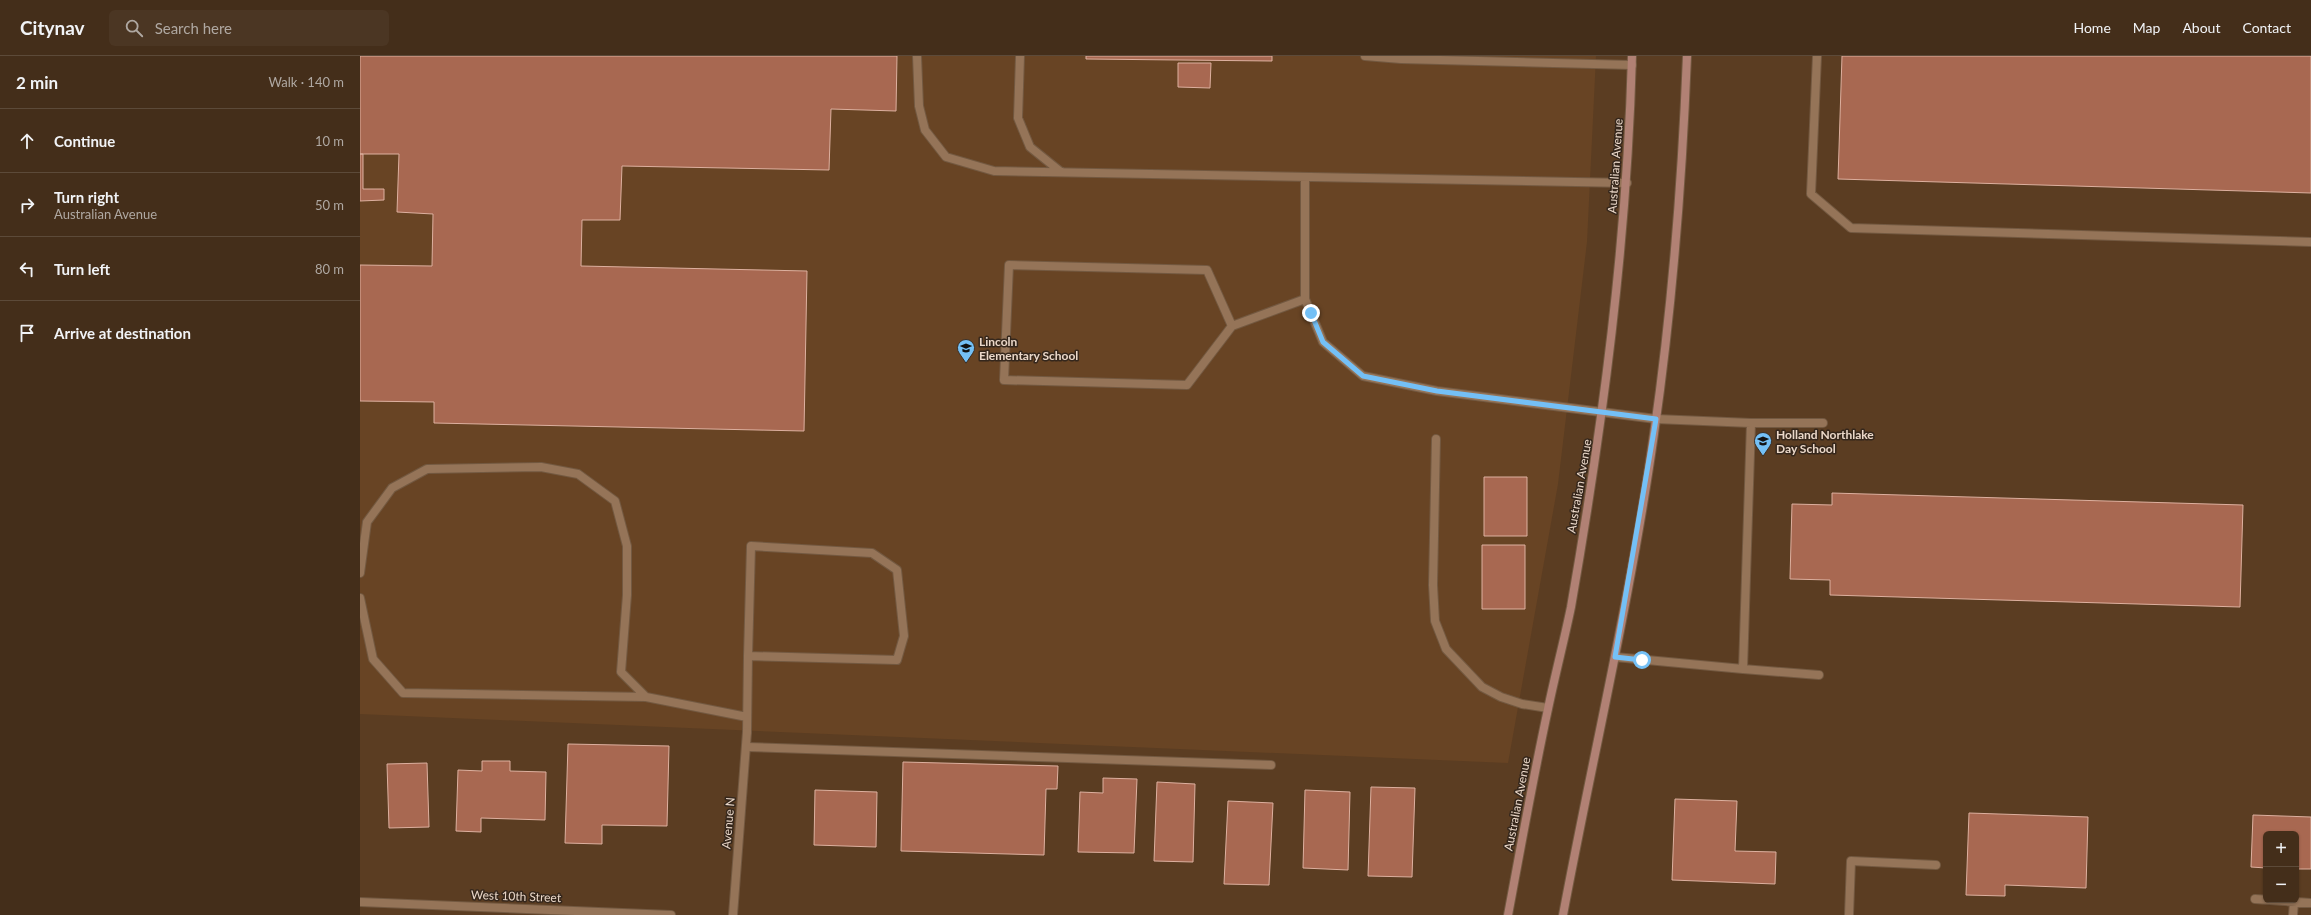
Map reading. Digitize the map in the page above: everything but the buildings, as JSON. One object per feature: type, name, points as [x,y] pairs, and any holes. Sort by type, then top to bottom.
[{"type":"main road","name":"Australian Avenue","points":[[1508,915],[1548,708],[1570,609],[1603,412],[1627,183],[1632,56]]},
{"type":"main road","points":[[1563,915],[1588,782],[1615,657],[1656,419],[1674,267],[1683,156],[1687,56]]},
{"type":"street","points":[[917,56],[919,106],[925,130],[946,157],[994,171],[1627,183]]},
{"type":"street","points":[[1020,56],[1018,118],[1030,147],[1061,172]]},
{"type":"street","points":[[1365,56],[1502,59],[1632,65]]},
{"type":"street","points":[[1816,56],[1811,194],[1851,228],[2311,242]]},
{"type":"street","points":[[1305,177],[1305,299],[1323,342],[1363,376],[1437,391],[1656,419],[1751,423],[1823,423]]},
{"type":"street","points":[[1232,326],[1207,270],[1009,265],[1004,380],[1187,385],[1232,326],[1305,299]]},
{"type":"street","points":[[1743,669],[1751,423]]},
{"type":"street","points":[[1436,439],[1433,585],[1435,622],[1446,649],[1482,687],[1501,697],[1522,704],[1548,708]]},
{"type":"street","points":[[360,573],[368,522],[392,488],[427,469],[541,467],[578,474],[615,502],[627,546],[627,595],[621,672],[646,697]]},
{"type":"street","name":"Avenue N","points":[[733,915],[748,732],[748,656],[751,546],[872,553],[897,570],[904,636],[897,660],[748,656]]},
{"type":"street","points":[[360,598],[373,659],[403,693],[646,697],[748,717]]},
{"type":"street","points":[[1615,657],[1819,675]]},
{"type":"street","points":[[746,747],[1271,765]]},
{"type":"street","points":[[1849,915],[1851,861],[1936,865]]},
{"type":"street","points":[[2255,899],[2263,900]]},
{"type":"street","name":"West 10th Street","points":[[360,902],[671,915]]},
{"type":"street","points":[[2294,903],[2294,915]]},
{"type":"street","points":[[2299,903],[2311,904]]},
{"type":"shaded area","name":"Lincoln Elementary School","points":[[360,56],[1596,56],[1587,242],[1558,484],[1508,763],[360,714]]},
{"type":"place","name":"Lincoln Elementary School","points":[[966,363]]},
{"type":"place","name":"Holland Northlake Day School","points":[[1763,456]]},
{"type":"route","points":[[1311,313],[1323,342],[1363,376],[1437,391],[1656,419],[1628,595],[1615,657],[1642,660]]}]
